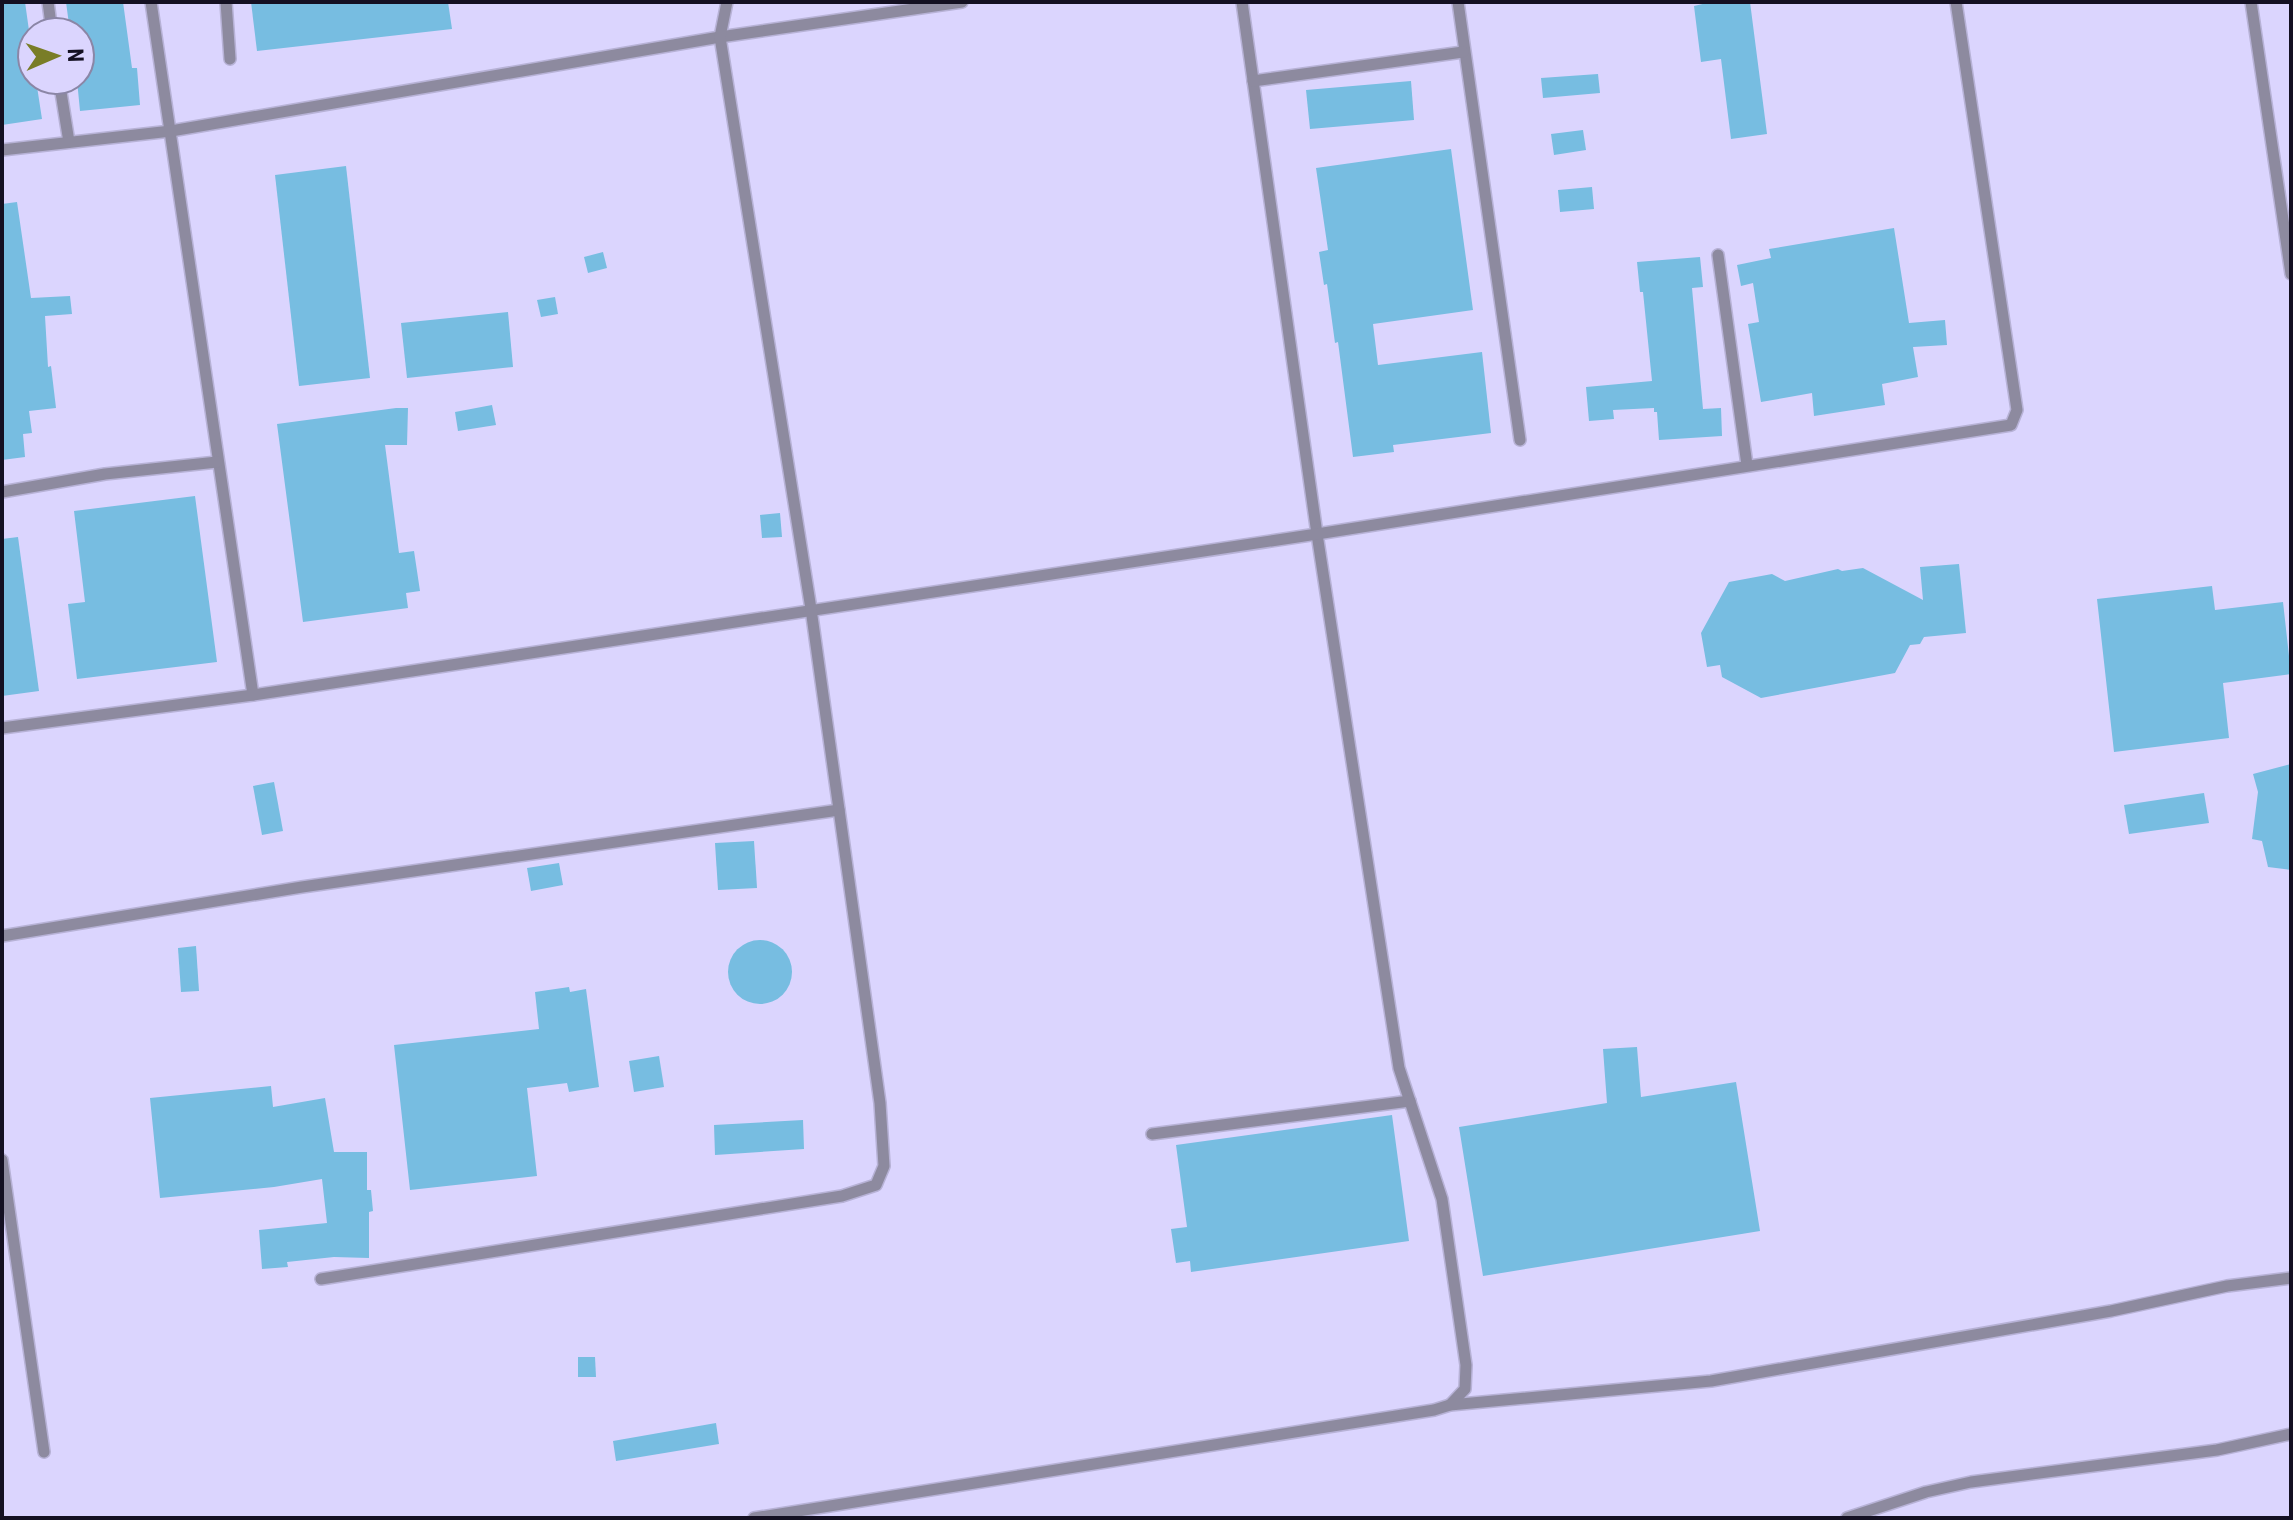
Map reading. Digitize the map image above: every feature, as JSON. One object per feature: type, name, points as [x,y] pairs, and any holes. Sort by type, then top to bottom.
[{"type":"lane","points":[[151,2],[253,695]]},
{"type":"lane","points":[[226,2],[230,59]]},
{"type":"lane","points":[[321,1279],[842,1196],[876,1185],[884,1166],[880,1103],[811,609],[720,37],[727,2]]},
{"type":"lane","points":[[2,150],[171,131],[720,37],[962,2]]},
{"type":"lane","points":[[1242,2],[1317,534],[1399,1068],[1442,1199],[1466,1365],[1465,1389],[1450,1405]]},
{"type":"lane","points":[[1458,2],[1520,440]]},
{"type":"lane","points":[[2,728],[253,695],[2011,425],[2017,410],[1956,2]]},
{"type":"lane","points":[[2251,2],[2291,274]]},
{"type":"lane","points":[[1253,81],[1463,52]]},
{"type":"lane","points":[[62,96],[69,142]]},
{"type":"lane","points":[[1718,255],[1747,465]]},
{"type":"lane","points":[[2,492],[105,474],[217,462]]},
{"type":"lane","points":[[2,936],[318,885],[839,810]]},
{"type":"lane","points":[[1152,1134],[1410,1101]]},
{"type":"lane","points":[[2,1160],[44,1452]]},
{"type":"lane","points":[[754,1518],[1450,1405],[1711,1381],[2111,1311],[2227,1286],[2291,1278]]},
{"type":"lane","points":[[1847,1518],[1926,1492],[1971,1482],[2217,1450],[2291,1434]]},
{"type":"building","points":[[2,2],[25,2],[27,16],[16,16],[16,96],[38,96],[42,119],[2,125]]},
{"type":"building","points":[[66,2],[123,2],[132,68],[137,68],[140,105],[80,111],[79,96],[96,96],[96,16],[68,16]]},
{"type":"building","points":[[251,2],[448,2],[452,29],[257,51]]},
{"type":"building","points":[[1711,2],[1750,2],[1767,134],[1731,139],[1721,59],[1701,62],[1694,6]]},
{"type":"building","points":[[1598,74],[1600,93],[1543,98],[1541,78]]},
{"type":"building","points":[[1411,81],[1414,120],[1310,129],[1306,90]]},
{"type":"building","points":[[1583,130],[1586,150],[1554,155],[1551,134]]},
{"type":"building","points":[[1451,149],[1473,310],[1373,324],[1378,365],[1482,352],[1491,433],[1393,445],[1394,452],[1353,457],[1338,342],[1335,343],[1319,252],[1328,250],[1316,168]]},
{"type":"building","points":[[346,166],[370,378],[299,386],[275,175]]},
{"type":"building","points":[[1592,187],[1594,209],[1560,212],[1558,190]]},
{"type":"building","points":[[17,202],[31,298],[70,296],[72,314],[45,316],[48,367],[51,366],[56,408],[29,411],[32,433],[23,434],[25,457],[2,460],[2,204]]},
{"type":"building","points":[[1894,228],[1909,323],[1945,320],[1947,345],[1913,347],[1918,377],[1882,384],[1885,405],[1814,416],[1812,393],[1761,402],[1748,324],[1759,322],[1753,283],[1741,286],[1737,265],[1771,258],[1769,249]]},
{"type":"building","points":[[603,252],[607,268],[588,273],[584,257]]},
{"type":"building","points":[[1700,257],[1703,287],[1692,288],[1703,409],[1721,408],[1722,436],[1659,440],[1654,408],[1613,410],[1614,419],[1589,421],[1586,387],[1652,381],[1637,262]]},
{"type":"building","points":[[555,297],[558,314],[541,317],[537,300]]},
{"type":"building","points":[[508,312],[513,367],[407,378],[401,323]]},
{"type":"building","points":[[492,405],[496,425],[458,431],[455,412]]},
{"type":"building","points":[[408,408],[407,445],[385,445],[399,553],[414,551],[420,591],[406,593],[408,608],[303,622],[277,424]]},
{"type":"building","points":[[195,496],[217,662],[77,679],[68,604],[85,602],[74,511]]},
{"type":"building","points":[[780,513],[782,537],[762,538],[760,515]]},
{"type":"building","points":[[18,537],[39,691],[2,696],[2,539]]},
{"type":"building","points":[[1959,564],[1966,633],[1924,637],[1920,644],[1910,645],[1895,673],[1761,698],[1722,677],[1720,665],[1707,667],[1701,633],[1729,582],[1772,574],[1785,581],[1838,569],[1863,568],[1923,600],[1920,567]]},
{"type":"building","points":[[2212,586],[2215,610],[2283,602],[2291,674],[2223,683],[2229,738],[2114,752],[2097,599]]},
{"type":"building","points":[[2291,764],[2291,870],[2268,867],[2262,841],[2252,839],[2258,792],[2253,774]]},
{"type":"building","points":[[274,782],[283,831],[262,835],[253,786]]},
{"type":"building","points":[[2204,793],[2209,823],[2129,834],[2124,805]]},
{"type":"building","points":[[754,841],[757,888],[718,890],[715,843]]},
{"type":"building","points":[[559,863],[563,885],[531,891],[527,868]]},
{"type":"building","points":[[760,940],[778,946],[786,954],[792,972],[786,990],[778,998],[760,1004],[742,998],[734,990],[728,972],[734,954],[742,946]]},
{"type":"building","points":[[196,946],[199,991],[181,992],[178,948]]},
{"type":"building","points":[[569,987],[570,992],[586,989],[599,1087],[569,1092],[567,1083],[527,1088],[537,1176],[410,1190],[394,1045],[539,1029],[535,992]]},
{"type":"building","points":[[1637,1047],[1641,1097],[1736,1082],[1760,1231],[1483,1276],[1459,1127],[1607,1103],[1603,1049]]},
{"type":"building","points":[[659,1056],[664,1087],[634,1092],[629,1061]]},
{"type":"building","points":[[271,1086],[273,1107],[325,1098],[334,1152],[367,1152],[367,1190],[371,1190],[373,1211],[369,1212],[369,1258],[334,1257],[287,1262],[288,1267],[262,1269],[259,1230],[327,1223],[322,1179],[160,1198],[150,1098]]},
{"type":"building","points":[[1392,1115],[1409,1241],[1191,1272],[1190,1261],[1176,1263],[1171,1229],[1187,1227],[1176,1145]]},
{"type":"building","points":[[803,1120],[804,1149],[715,1155],[714,1125]]},
{"type":"building","points":[[578,1357],[595,1357],[596,1377],[578,1377]]},
{"type":"building","points":[[716,1423],[719,1444],[616,1461],[613,1441]]}]
